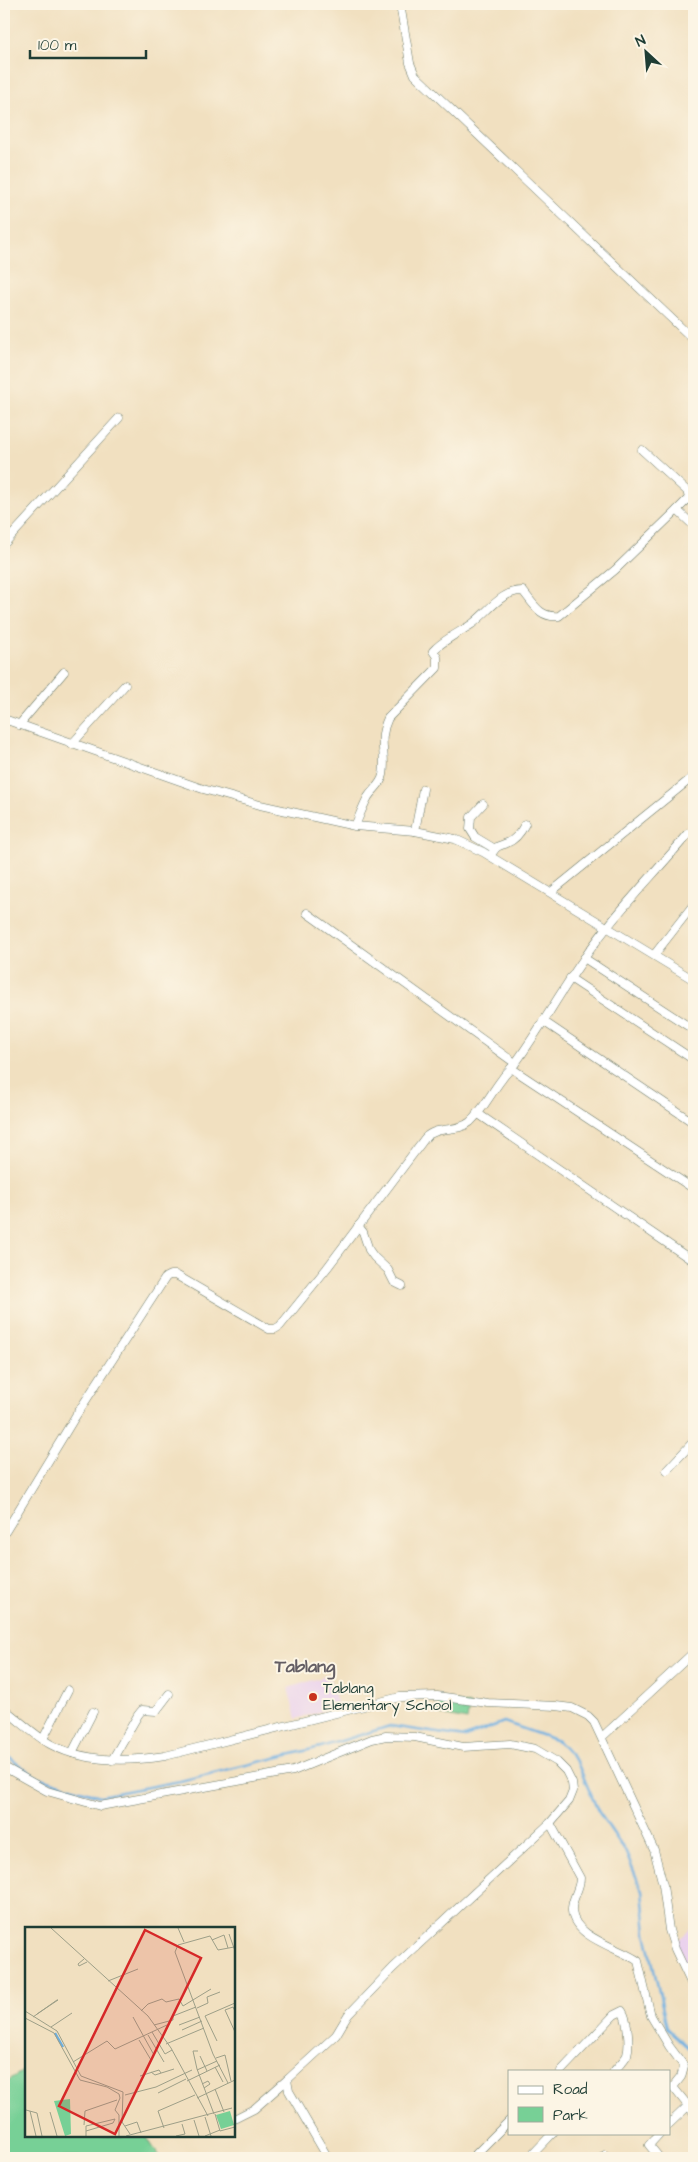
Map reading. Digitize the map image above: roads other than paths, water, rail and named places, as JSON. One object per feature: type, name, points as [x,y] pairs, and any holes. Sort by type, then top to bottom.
[{"type":"street","points":[[400,4],[410,63],[415,75],[694,340]]},
{"type":"street","points":[[4,544],[119,418]]},
{"type":"street","points":[[355,826],[368,796],[380,784],[383,775],[381,744],[384,727],[388,718],[437,668],[437,657],[433,651],[436,648],[473,623],[498,601],[515,590],[523,591],[540,614],[549,617],[559,616],[616,570],[689,498],[687,491],[642,450]]},
{"type":"street","points":[[677,510],[694,526]]},
{"type":"street","points":[[20,725],[64,672]]},
{"type":"street","points":[[72,744],[125,685]]},
{"type":"street","points":[[4,719],[203,789],[260,805],[355,826],[415,831],[455,839],[493,852]]},
{"type":"street","points":[[552,892],[694,776]]},
{"type":"street","points":[[415,831],[423,789]]},
{"type":"street","points":[[483,804],[471,817],[470,829],[475,837],[493,852],[552,892],[694,980]]},
{"type":"street","points":[[493,852],[498,846],[507,843],[520,833],[525,824]]},
{"type":"street","points":[[4,1534],[80,1409],[166,1277],[176,1275],[269,1329],[276,1329],[280,1326],[327,1268],[413,1151],[434,1131],[461,1127],[469,1123],[513,1066],[570,978],[607,926],[648,882],[688,834]]},
{"type":"street","points":[[654,955],[694,904]]},
{"type":"street","points":[[307,913],[513,1066],[694,1189]]},
{"type":"street","points":[[584,958],[694,1030]]},
{"type":"street","points":[[570,978],[694,1060]]},
{"type":"street","points":[[543,1021],[694,1123]]},
{"type":"street","points":[[477,1113],[693,1261]]},
{"type":"street","points":[[358,1226],[363,1232],[369,1250],[374,1257],[388,1270],[396,1285],[402,1286]]},
{"type":"street","points":[[667,1470],[694,1442]]},
{"type":"street","points":[[602,1737],[694,1652]]},
{"type":"street","points":[[43,1739],[68,1690]]},
{"type":"street","points":[[112,1760],[142,1710],[156,1711],[169,1694]]},
{"type":"street","points":[[4,1708],[43,1739],[72,1753],[112,1760],[137,1760],[165,1756],[400,1697],[437,1696],[488,1703],[572,1708],[588,1716],[602,1737],[654,1850],[663,1885],[669,1930],[675,1949],[694,1989]]},
{"type":"street","points":[[72,1753],[93,1712]]},
{"type":"street","points":[[4,1768],[47,1791],[100,1806],[292,1771],[372,1739],[386,1736],[415,1737],[463,1747],[510,1744],[535,1749],[556,1762],[566,1771],[572,1783],[573,1791],[569,1801],[550,1822],[394,1968],[348,2015],[336,2035],[287,2080],[284,2088],[254,2109],[235,2118]]},
{"type":"street","points":[[550,1822],[580,1878],[580,1886],[572,1905],[572,1914],[576,1923],[592,1938],[638,1961],[651,2016],[669,2046],[684,2066],[681,2076],[674,2087],[694,2113]]},
{"type":"street","points":[[562,2070],[614,2015],[622,2011],[626,2019],[628,2052],[615,2070]]},
{"type":"street","points":[[284,2088],[328,2158]]},
{"type":"street","points":[[670,2123],[688,2106]]},
{"type":"street","points":[[472,2158],[508,2122]]},
{"type":"street","points":[[529,2158],[552,2134]]},
{"type":"street","points":[[658,2156],[650,2145],[659,2134]]},
{"type":"waterway","points":[[4,1754],[35,1776],[100,1796],[180,1781],[321,1747],[390,1726],[465,1737],[504,1722],[558,1741],[577,1762],[598,1811],[626,1852],[642,1891],[646,1933],[667,2028],[694,2053]]},
{"type":"place","name":"Tablang Elementary School","points":[[313,1697]]},
{"type":"district","name":"Tablang","points":[[305,1666]]}]
